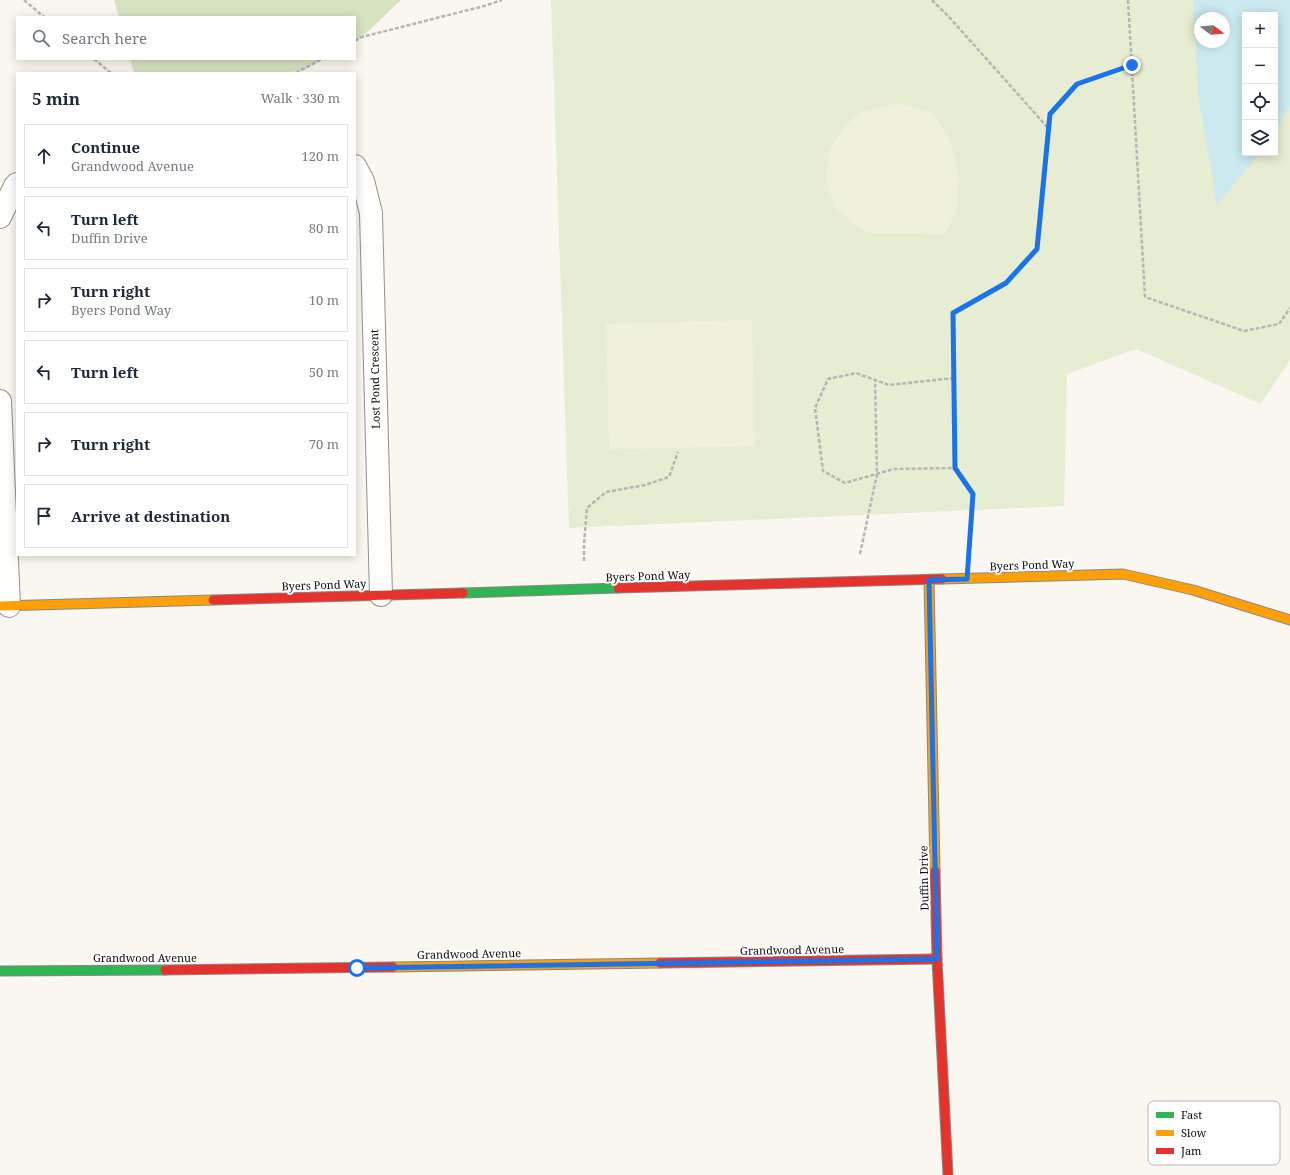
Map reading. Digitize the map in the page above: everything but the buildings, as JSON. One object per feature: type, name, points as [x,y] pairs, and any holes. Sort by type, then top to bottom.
[{"type":"street","name":"Lost Pond Crescent","points":[[356,168],[363,181],[371,213],[381,595]]},
{"type":"street","points":[[0,217],[16,185]]},
{"type":"street","points":[[0,401],[4,606]]},
{"type":"street","name":"Byers Pond Way","points":[[4,606],[1123,574],[1194,590],[1290,620]]},
{"type":"street","name":"Duffin Drive","points":[[929,580],[937,959],[948,1175]]},
{"type":"street","name":"Grandwood Avenue","points":[[0,971],[357,968],[937,959]]},
{"type":"path","points":[[24,0],[43,16]]},
{"type":"path","points":[[356,40],[362,37],[484,6],[502,0]]},
{"type":"path","points":[[932,0],[1049,128]]},
{"type":"path","points":[[1128,0],[1144,297],[1244,331],[1279,324],[1290,308]]},
{"type":"path","points":[[95,60],[110,72]]},
{"type":"path","points":[[298,72],[320,60]]},
{"type":"path","points":[[967,579],[973,494],[955,468],[953,313],[1006,283],[1037,249],[1050,114],[1077,84],[1132,65]]},
{"type":"path","points":[[954,378],[889,385],[856,373],[828,379],[815,408],[823,472],[845,483],[894,469],[955,468]]},
{"type":"path","points":[[854,582],[877,474],[875,380]]},
{"type":"path","points":[[584,590],[584,544],[587,508],[606,492],[645,485],[669,477],[678,452]]},
{"type":"green space","points":[[114,0],[401,0],[362,37],[356,40],[356,16],[119,16]]},
{"type":"green space","points":[[551,0],[1290,0],[1290,360],[1261,404],[1136,349],[1067,374],[1064,506],[569,528]]},
{"type":"green space","points":[[130,60],[320,60],[304,70],[291,72],[134,72]]},
{"type":"green space","points":[[899,103],[932,113],[951,142],[959,180],[956,213],[944,234],[867,233],[835,209],[826,176],[830,148],[846,125],[859,113]]},
{"type":"green space","points":[[752,320],[755,446],[609,449],[606,324]]},
{"type":"water","points":[[1193,0],[1290,0],[1290,105],[1278,125],[1278,12],[1242,12],[1242,156],[1258,156],[1217,205],[1198,94],[1196,48],[1230,48],[1230,12],[1194,12],[1194,19]]},
{"type":"traffic: fast","points":[[463,593],[618,588]]},
{"type":"traffic: fast","points":[[0,971],[165,970]]},
{"type":"traffic: slow","points":[[942,579],[1123,574],[1193,590],[1290,620]]},
{"type":"traffic: slow","points":[[929,580],[935,871]]},
{"type":"traffic: slow","points":[[0,606],[213,600]]},
{"type":"traffic: slow","points":[[393,967],[660,963]]},
{"type":"traffic: jam","points":[[618,588],[942,579]]},
{"type":"traffic: jam","points":[[213,600],[463,593]]},
{"type":"traffic: jam","points":[[935,871],[937,959],[948,1175]]},
{"type":"traffic: jam","points":[[660,963],[937,959]]},
{"type":"traffic: jam","points":[[165,970],[393,967]]},
{"type":"route","points":[[357,968],[937,959],[929,580],[967,579],[973,494],[955,468],[953,313],[1006,283],[1037,249],[1050,114],[1077,84],[1132,65]]}]
